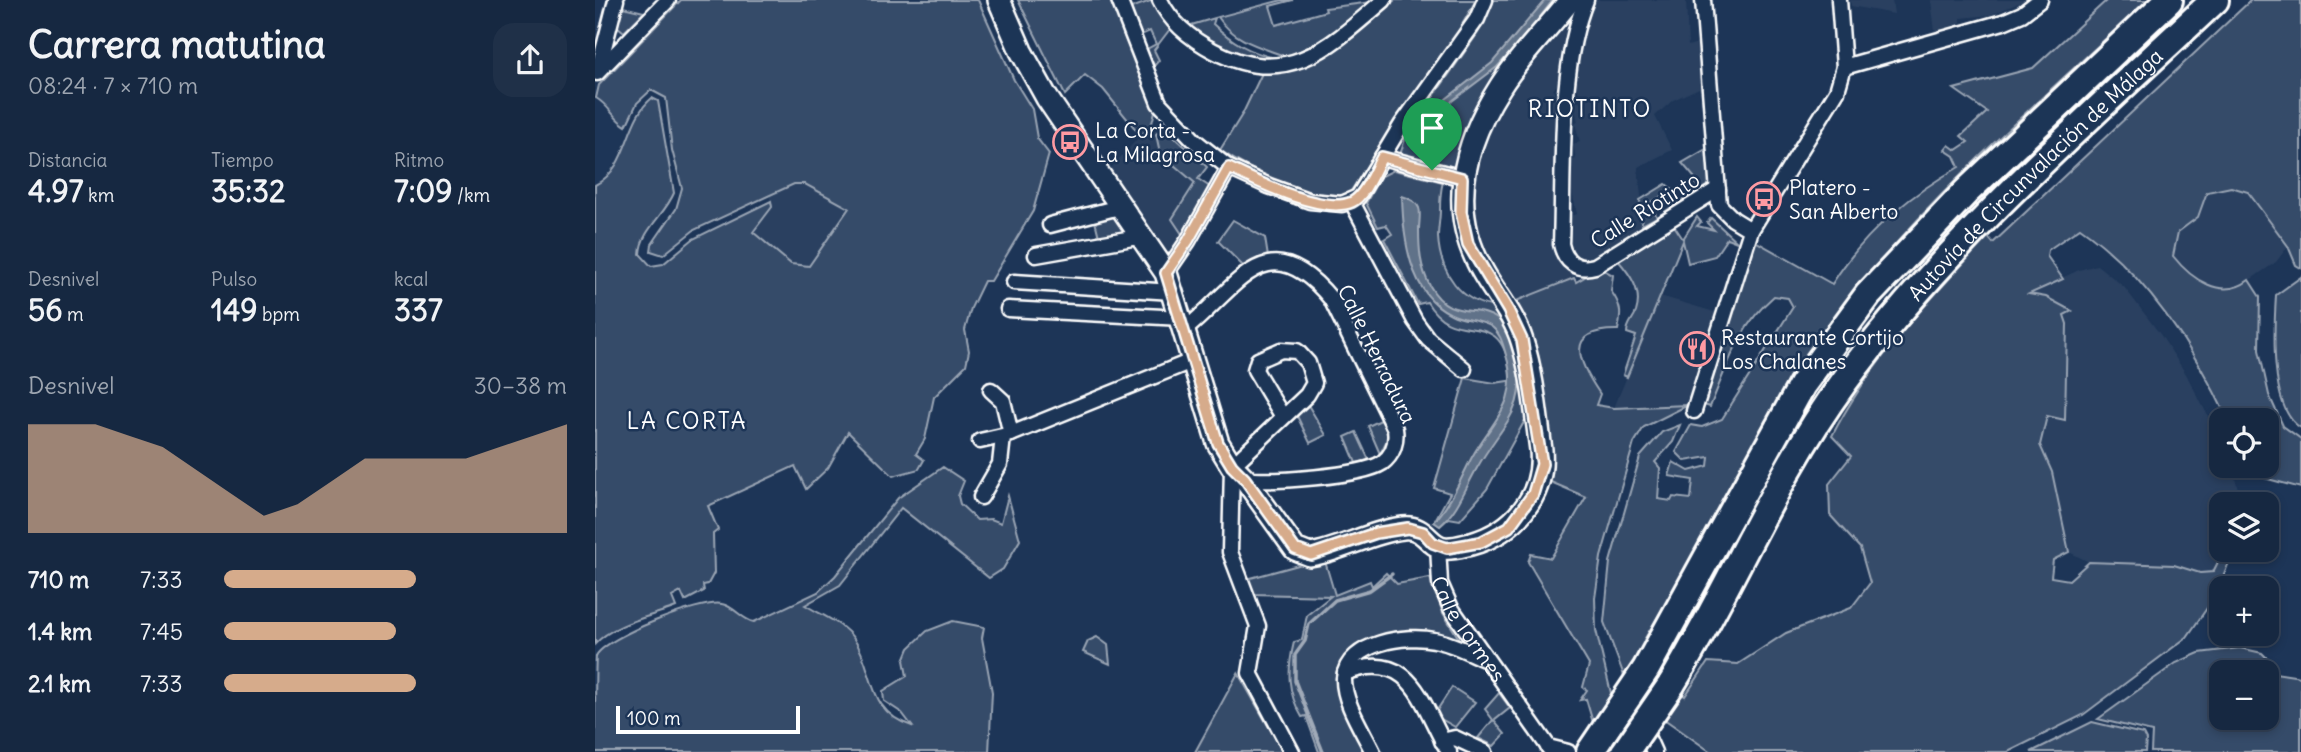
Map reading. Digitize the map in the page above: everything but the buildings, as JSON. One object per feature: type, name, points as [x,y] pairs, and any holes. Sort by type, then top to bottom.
[{"type":"highway","name":"Autovía de Circunvalación de Málaga","points":[[1590,752],[1646,669],[1802,384],[1868,295],[1966,192],[2169,0]]},
{"type":"highway","name":"Autovía de Circunvalación de Málaga","points":[[1625,752],[1671,685],[1808,437],[1842,384],[1896,314],[1960,242],[2215,0]]},
{"type":"street","points":[[617,0],[597,72],[668,0]]},
{"type":"street","points":[[650,19],[655,0]]},
{"type":"street","name":"Calle Tormes","points":[[999,0],[1047,98],[1144,236],[1170,282],[1218,443],[1295,549],[1311,555],[1376,533],[1408,528],[1423,532],[1439,546],[1440,583],[1451,608],[1484,659],[1550,750],[1568,752]]},
{"type":"street","points":[[1119,0],[1159,103],[1195,141],[1229,168],[1310,201],[1352,202]]},
{"type":"street","points":[[1160,0],[1167,15],[1204,46],[1238,64],[1267,67],[1289,63],[1329,46],[1384,0]]},
{"type":"street","points":[[1352,202],[1477,19],[1485,0]]},
{"type":"street","points":[[1439,546],[1455,548],[1481,542],[1509,527],[1533,494],[1542,464],[1522,340],[1508,310],[1468,244],[1461,212],[1462,178],[1479,130],[1500,86],[1570,0]]},
{"type":"street","name":"Calle Riotinto","points":[[1585,0],[1574,28],[1569,67],[1563,254],[1578,267],[1595,265],[1718,189]]},
{"type":"street","points":[[1703,0],[1719,205],[1733,219],[1751,230]]},
{"type":"street","points":[[1694,411],[1751,230],[1837,91],[1844,67],[1839,0]]},
{"type":"street","points":[[1844,67],[2003,22],[2022,14],[2040,0]]},
{"type":"street","points":[[1382,157],[1462,178]]},
{"type":"street","points":[[1014,282],[1170,282],[1188,241],[1229,168]]},
{"type":"street","points":[[1352,202],[1415,321],[1428,339],[1464,369]]},
{"type":"street","points":[[1050,225],[1123,206]]},
{"type":"street","points":[[1036,255],[1144,236]]},
{"type":"street","name":"Calle Herradura","points":[[1184,324],[1253,268],[1269,261],[1291,267],[1317,283],[1331,299],[1395,429],[1395,446],[1389,456],[1367,469],[1270,481],[1238,473]]},
{"type":"street","points":[[1008,309],[1184,324]]},
{"type":"street","points":[[1283,418],[1255,370],[1258,360],[1282,350],[1297,351],[1308,363],[1314,383],[1307,395],[1283,418],[1238,473],[1230,552],[1258,626],[1250,673],[1292,752]]},
{"type":"street","points":[[980,441],[1007,435],[1194,360]]},
{"type":"street","points":[[981,497],[1000,464],[1007,435],[1003,401],[991,390]]},
{"type":"street","points":[[1373,752],[1345,692],[1345,673],[1355,656],[1375,645],[1438,640],[1484,659]]},
{"type":"street","points":[[1345,673],[1377,666],[1398,671],[1412,681],[1445,747],[1455,738],[1485,752]]},
{"type":"street","points":[[1634,708],[1654,752]]},
{"type":"shaded area","points":[[681,0],[978,0],[1014,80],[1032,109],[1037,138],[1049,154],[1033,211],[991,281],[984,281],[971,308],[965,330],[969,351],[966,365],[934,397],[925,439],[916,454],[924,460],[919,469],[893,476],[848,432],[828,468],[806,489],[795,466],[708,506],[718,530],[713,534],[714,573],[708,584],[703,585],[704,591],[685,601],[681,592],[672,597],[676,607],[622,626],[595,644],[595,185],[615,167],[636,119],[652,98],[658,101],[674,193],[641,245],[640,254],[651,266],[663,264],[693,239],[771,201],[772,207],[753,232],[791,264],[809,266],[849,208],[805,184],[794,184],[694,230],[663,255],[651,251],[652,244],[676,209],[682,188],[672,150],[666,98],[651,90],[637,103],[626,126],[596,98],[599,85]]},
{"type":"shaded area","points":[[1018,0],[1113,0],[1124,36],[1155,111],[1152,123],[1141,136],[1103,89],[1085,75],[1065,95]]},
{"type":"shaded area","points":[[1153,0],[1158,13],[1170,29],[1154,50],[1159,60],[1154,66],[1147,49],[1156,44],[1150,31],[1141,35],[1131,8]]},
{"type":"shaded area","points":[[1282,0],[1293,0],[1270,6],[1276,25],[1326,11],[1325,8],[1372,2],[1328,38],[1287,57],[1240,38],[1218,17]]},
{"type":"shaded area","points":[[1395,0],[1476,0],[1454,39],[1401,112],[1349,194],[1319,194],[1282,183],[1220,150],[1243,113],[1262,73],[1282,70],[1318,57],[1349,37]]},
{"type":"shaded area","points":[[1494,0],[1560,0],[1457,169],[1400,155],[1406,136],[1478,33]]},
{"type":"shaded area","points":[[1545,0],[1553,0],[1523,39],[1497,67],[1452,101],[1432,135],[1424,133],[1446,99],[1492,63]]},
{"type":"shaded area","points":[[1594,0],[1686,0],[1688,46],[1701,42],[1704,89],[1700,91],[1699,88],[1673,100],[1655,116],[1672,150],[1638,167],[1644,226],[1592,258],[1583,260],[1574,257],[1570,251],[1570,216],[1577,214],[1572,192],[1572,160],[1576,159],[1573,144],[1580,142],[1574,103],[1581,101],[1576,83],[1578,50],[1586,17]]},
{"type":"shaded area","points":[[1850,0],[1892,0],[1894,14],[1851,6]]},
{"type":"shaded area","points":[[1931,0],[2026,0],[1990,15],[1961,18],[1961,23],[1935,31]]},
{"type":"shaded area","points":[[2107,0],[2147,0],[1964,172],[1894,245],[1862,283],[1806,360],[1756,440],[1667,609],[1663,608],[1644,640],[1646,648],[1638,663],[1685,696],[1708,662],[1738,664],[1786,633],[1851,608],[1870,583],[1860,548],[1830,515],[1829,484],[1851,456],[1832,436],[1847,408],[1883,356],[1988,237],[1993,243],[2251,0],[2301,0],[2301,268],[2296,265],[2288,246],[2248,192],[2231,187],[2207,192],[2198,217],[2178,232],[2173,256],[2198,279],[2218,288],[2239,286],[2249,280],[2260,297],[2259,350],[2269,395],[2275,408],[2222,408],[2184,341],[2147,290],[2126,267],[2080,228],[2048,250],[2047,256],[2063,279],[2029,294],[2046,297],[2072,311],[2064,315],[2067,324],[2065,420],[2047,416],[2040,445],[2052,472],[2069,552],[2053,560],[2051,577],[2069,580],[2089,562],[2174,565],[2200,573],[2213,572],[2218,562],[2229,562],[2224,576],[2209,576],[2209,605],[2187,637],[2083,715],[2008,752],[1711,752],[1667,721],[1626,681],[1604,622],[1610,562],[1640,457],[1662,432],[1680,425],[1673,442],[1655,462],[1660,468],[1658,499],[1691,499],[1693,480],[1669,476],[1673,462],[1689,471],[1708,466],[1709,457],[1685,461],[1676,452],[1691,425],[1702,427],[1722,419],[1793,307],[1788,298],[1774,296],[1762,308],[1735,347],[1710,407],[1701,404],[1755,241],[1832,284],[1858,249],[1888,218],[1922,190],[1959,167],[1954,156],[1945,150],[1949,145],[1956,150],[1968,142],[1961,136],[1987,112],[1954,89],[2033,68]]},
{"type":"shaded area","points":[[623,7],[644,12],[624,32],[617,26]]},
{"type":"shaded area","points":[[1215,18],[1213,24],[1234,41],[1257,53],[1275,58],[1251,57],[1229,50],[1188,26]]},
{"type":"shaded area","points":[[1566,19],[1570,22],[1563,46],[1561,79],[1553,90],[1560,101],[1555,244],[1558,259],[1571,271],[1574,278],[1511,303],[1482,254],[1471,213],[1475,173],[1485,140],[1507,96]]},
{"type":"shaded area","points":[[1152,123],[1164,127],[1207,167],[1172,219],[1185,240],[1170,261],[1155,244],[1157,240],[1109,170]]},
{"type":"shaded area","points":[[1164,127],[1207,167],[1198,179],[1210,187],[1184,237],[1172,219],[1195,183],[1160,153],[1156,134]]},
{"type":"shaded area","points":[[1708,148],[1711,184],[1660,215],[1698,189],[1694,177],[1682,163]]},
{"type":"shaded area","points":[[1394,170],[1443,182],[1438,237],[1443,263],[1463,293],[1496,307],[1516,340],[1510,371],[1505,350],[1497,338],[1487,332],[1450,323],[1438,316],[1427,302],[1418,304],[1384,239],[1392,234],[1386,225],[1378,227],[1366,203],[1380,177]]},
{"type":"shaded area","points":[[794,184],[805,184],[849,207],[809,266],[791,264],[753,232],[772,207],[769,193]]},
{"type":"shaded area","points":[[1666,184],[1673,190],[1650,203],[1657,217],[1642,225],[1640,200]]},
{"type":"shaded area","points":[[2231,187],[2248,192],[2288,246],[2276,262],[2241,286],[2225,289],[2204,284],[2186,272],[2173,256],[2178,231],[2198,217],[2207,192]]},
{"type":"shaded area","points":[[1402,196],[1412,200],[1419,208],[1419,244],[1424,272],[1430,286],[1446,304],[1491,315],[1499,320],[1511,339],[1519,373],[1519,389],[1511,415],[1456,506],[1440,526],[1434,522],[1451,499],[1472,457],[1507,399],[1510,372],[1500,336],[1492,327],[1451,314],[1437,305],[1417,279],[1407,246]]},
{"type":"shaded area","points":[[1116,211],[1132,236],[1100,241],[1094,217]]},
{"type":"shaded area","points":[[1697,217],[1701,222],[1697,226],[1714,230],[1707,223],[1711,218],[1737,242],[1727,238],[1715,256],[1688,263],[1683,241],[1627,377],[1623,375],[1636,336],[1627,333],[1627,330],[1636,312],[1638,297],[1631,277],[1617,259],[1673,224],[1683,239]]},
{"type":"shaded area","points":[[1233,220],[1265,238],[1268,257],[1244,267],[1218,241]]},
{"type":"shaded area","points":[[2097,265],[2124,287],[2186,374],[2209,418],[2209,478],[2235,478],[2238,489],[2238,492],[2209,492],[2209,562],[2219,562],[2214,572],[2200,573],[2174,565],[2089,562],[2069,552],[2052,472],[2040,445],[2047,416],[2064,420],[2064,314],[2071,312],[2028,294],[2079,270]]},
{"type":"shaded area","points":[[1600,268],[1613,275],[1611,291],[1619,305],[1620,314],[1618,330],[1601,331],[1582,341],[1582,359],[1600,394],[1596,405],[1614,408],[1688,405],[1644,427],[1634,443],[1601,557],[1595,598],[1596,630],[1615,710],[1641,752],[1615,752],[1594,726],[1586,699],[1580,700],[1587,690],[1583,687],[1589,665],[1528,562],[1531,554],[1551,558],[1586,497],[1546,480],[1511,303],[1574,278],[1576,282]]},
{"type":"shaded area","points":[[2301,277],[2301,428],[2283,404],[2276,367],[2275,327],[2276,295]]},
{"type":"shaded area","points":[[1660,296],[1718,313],[1710,339],[1706,339],[1706,353],[1688,405],[1614,408]]},
{"type":"shaded area","points":[[1465,378],[1495,383],[1521,379],[1529,413],[1487,489],[1460,520],[1449,518],[1440,526],[1434,522],[1450,493],[1434,488]]},
{"type":"shaded area","points":[[1308,405],[1326,435],[1310,443],[1297,416]]},
{"type":"shaded area","points":[[2279,417],[2283,426],[2301,439],[2301,488],[2264,478],[2279,478]]},
{"type":"shaded area","points":[[1383,419],[1388,438],[1380,454],[1368,426]]},
{"type":"shaded area","points":[[1356,432],[1369,460],[1356,463],[1345,437]]},
{"type":"shaded area","points":[[943,467],[964,481],[958,496],[960,504],[977,520],[991,519],[1001,523],[1008,496],[1020,540],[1003,569],[989,578],[901,508],[840,585],[805,605],[849,633],[861,651],[874,689],[886,711],[912,726],[902,713],[884,701],[883,691],[907,676],[904,660],[909,648],[927,631],[953,621],[984,627],[982,638],[992,692],[989,752],[595,752],[596,656],[603,648],[655,621],[695,607],[722,604],[754,622],[818,592],[835,576],[898,498]]},
{"type":"shaded area","points":[[1324,558],[1335,595],[1370,581],[1372,586],[1386,573],[1397,584],[1430,578],[1443,613],[1461,642],[1443,634],[1411,631],[1384,641],[1341,669],[1369,752],[1319,752],[1306,716],[1302,717],[1293,699],[1289,672],[1294,642],[1302,640],[1307,615],[1331,596],[1253,594],[1247,579]]},
{"type":"shaded area","points":[[1097,637],[1108,645],[1110,664],[1083,652],[1088,641]]},
{"type":"shaded area","points":[[2240,648],[2262,653],[2268,659],[2209,660],[2209,730],[2279,730],[2279,674],[2301,677],[2301,752],[2151,752],[2152,732],[2098,719],[2176,663],[2199,653]]},
{"type":"shaded area","points":[[1238,673],[1283,752],[1195,752]]},
{"type":"shaded area","points":[[1452,687],[1475,702],[1455,727],[1434,715]]},
{"type":"shaded area","points":[[1499,693],[1510,708],[1494,721],[1505,734],[1494,746],[1478,738],[1493,720],[1485,709]]},
{"type":"shaded area","points":[[2092,722],[2143,734],[2146,740],[2145,752],[2031,752]]},
{"type":"waterway","points":[[1323,752],[1295,681],[1295,655],[1305,641],[1309,624],[1335,600],[1370,590],[1392,574]]},
{"type":"place","name":"La Corta - La Milagrosa","points":[[1070,142]]},
{"type":"place","name":"Platero - San Alberto","points":[[1764,199]]},
{"type":"place","name":"Restaurante Cortijo Los Chalanes","points":[[1697,349]]},
{"type":"district","name":"RIOTINTO","points":[[1590,108]]},
{"type":"district","name":"LA CORTA","points":[[687,420]]},
{"type":"route","points":[[1382,157],[1432,170],[1462,178],[1461,212],[1468,244],[1483,273],[1508,310],[1522,340],[1541,450],[1539,480],[1515,521],[1499,534],[1485,540],[1462,547],[1447,548],[1433,543],[1423,532],[1408,528],[1376,533],[1311,555],[1295,549],[1245,479],[1232,466],[1218,443],[1186,329],[1166,273],[1188,241],[1229,168],[1310,201],[1342,204],[1359,197],[1382,157]]}]
